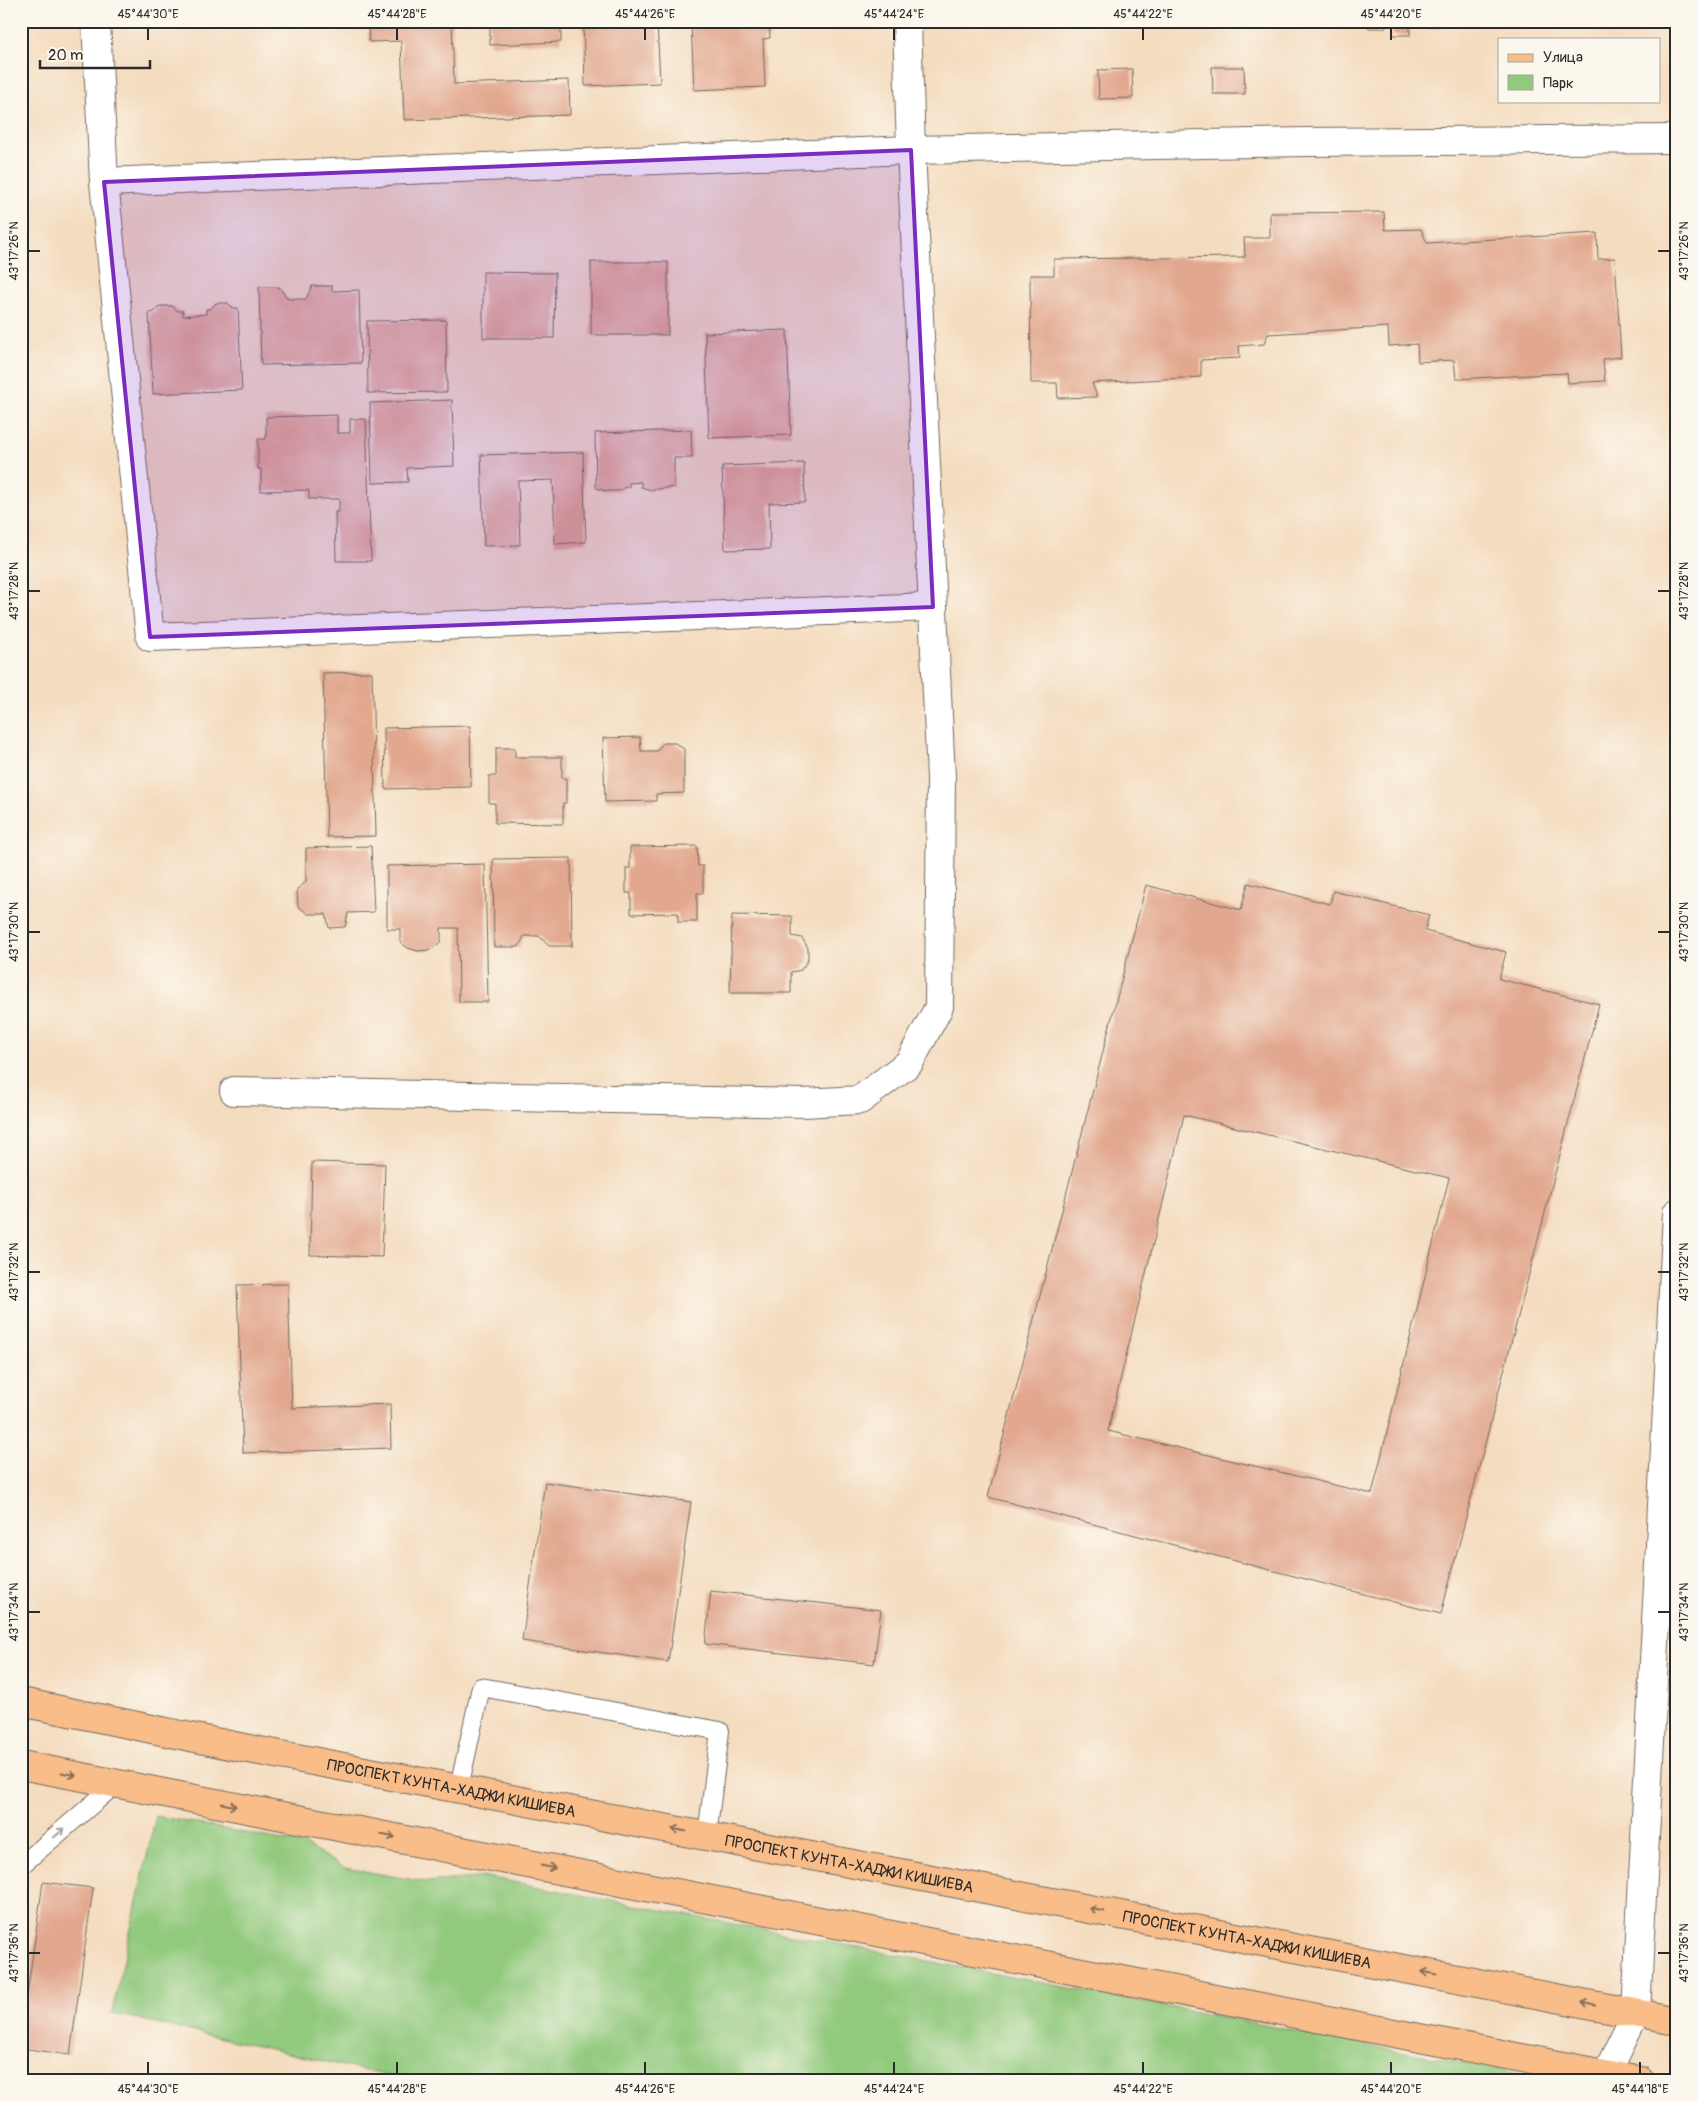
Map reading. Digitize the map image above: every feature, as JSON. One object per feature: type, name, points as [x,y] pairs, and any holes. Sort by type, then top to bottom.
[{"type":"main road","name":"ПРОСПЕКТ КУНТА-ХАДЖИ КИШИЕВА","points":[[21,1702],[244,1748],[1677,2021]]},
{"type":"main road","points":[[21,1765],[1606,2078],[1640,2081]]},
{"type":"street","points":[[96,21],[104,182],[150,637],[933,607]]},
{"type":"street","points":[[234,1091],[803,1103],[860,1100],[909,1063],[939,1007],[940,777],[911,150],[907,21]]},
{"type":"street","points":[[104,182],[911,150],[1307,142],[1677,139]]},
{"type":"street","points":[[1606,2078],[1636,2013],[1677,1213]]},
{"type":"lane","points":[[459,1788],[481,1687],[720,1732],[707,1836]]},
{"type":"lane","points":[[21,1862],[24,1863],[117,1783]]},
{"type":"highlighted area","points":[[911,150],[933,607],[150,637],[104,182]]},
{"type":"green space","points":[[156,1816],[303,1844],[345,1868],[427,1882],[487,1877],[1557,2081],[410,2081],[112,2013]]},
{"type":"building","points":[[368,21],[452,21],[454,84],[569,80],[570,115],[404,120],[401,41],[369,42]]},
{"type":"building","points":[[490,21],[561,21],[561,42],[490,45]]},
{"type":"building","points":[[583,21],[657,21],[660,83],[585,86]]},
{"type":"building","points":[[691,21],[769,21],[770,38],[763,39],[765,87],[694,90]]},
{"type":"building","points":[[1362,21],[1392,21],[1385,28],[1369,28]]},
{"type":"building","points":[[1393,21],[1410,21],[1410,35],[1393,35]]},
{"type":"building","points":[[1412,21],[1445,21],[1440,26],[1418,27]]},
{"type":"building","points":[[1212,67],[1244,67],[1245,94],[1213,94]]},
{"type":"building","points":[[1132,69],[1133,98],[1099,99],[1098,70]]},
{"type":"building","points":[[1384,212],[1385,230],[1421,229],[1427,243],[1597,233],[1598,259],[1615,258],[1621,357],[1603,359],[1605,381],[1568,383],[1567,373],[1456,379],[1454,360],[1418,362],[1417,344],[1389,346],[1388,327],[1268,334],[1264,344],[1239,346],[1240,358],[1201,360],[1201,377],[1092,383],[1097,397],[1058,398],[1057,383],[1031,383],[1030,275],[1054,275],[1054,259],[1245,257],[1244,238],[1270,238],[1270,213]]},
{"type":"building","points":[[591,262],[668,262],[668,335],[591,335]]},
{"type":"building","points":[[483,272],[555,273],[554,338],[483,338]]},
{"type":"building","points":[[312,286],[332,286],[332,291],[359,290],[361,363],[261,365],[259,287],[279,287],[288,299],[306,299]]},
{"type":"building","points":[[216,303],[228,303],[233,308],[238,308],[242,390],[153,394],[149,313],[154,312],[160,306],[172,306],[178,311],[183,311],[183,316],[206,314],[206,309],[210,309]]},
{"type":"building","points":[[446,320],[447,392],[368,393],[367,321]]},
{"type":"building","points":[[787,330],[791,435],[709,438],[705,333]]},
{"type":"building","points":[[452,400],[454,466],[407,468],[408,482],[372,483],[370,403]]},
{"type":"building","points":[[337,415],[337,433],[350,433],[350,419],[366,419],[371,561],[336,561],[335,512],[339,512],[339,499],[309,499],[309,490],[261,491],[261,469],[258,469],[258,439],[266,439],[266,417]]},
{"type":"building","points":[[691,430],[692,458],[674,458],[674,487],[651,490],[641,487],[641,482],[629,483],[629,487],[619,491],[606,491],[596,488],[595,433]]},
{"type":"building","points":[[583,452],[586,542],[555,544],[553,480],[518,481],[520,545],[484,546],[481,455]]},
{"type":"building","points":[[804,463],[805,502],[769,503],[770,549],[725,550],[722,466]]},
{"type":"building","points":[[372,672],[376,836],[327,837],[323,673]]},
{"type":"building","points":[[470,726],[471,787],[385,789],[384,728]]},
{"type":"building","points":[[640,737],[641,751],[657,751],[663,743],[675,743],[684,749],[684,793],[656,794],[656,801],[605,802],[603,738]]},
{"type":"building","points":[[496,748],[515,748],[515,757],[562,757],[562,778],[566,778],[566,803],[563,803],[563,824],[495,823],[495,803],[489,803],[489,776],[496,776]]},
{"type":"building","points":[[371,846],[374,912],[348,913],[345,927],[329,928],[326,914],[308,914],[298,906],[297,889],[306,882],[306,848]]},
{"type":"building","points":[[697,846],[698,866],[703,866],[703,893],[697,893],[697,922],[678,922],[678,913],[631,914],[631,893],[626,893],[626,868],[630,868],[630,847]]},
{"type":"building","points":[[571,858],[572,946],[549,946],[539,936],[524,936],[519,947],[494,947],[493,859]]},
{"type":"building","points":[[485,864],[488,1002],[459,1002],[458,928],[441,928],[441,942],[429,950],[418,951],[408,948],[400,942],[400,929],[387,929],[387,866]]},
{"type":"building","points":[[1248,883],[1330,904],[1333,891],[1429,915],[1425,931],[1506,952],[1499,979],[1599,1004],[1441,1614],[988,1497],[1146,885],[1241,910]],"holes":[[[1184,1115],[1449,1178],[1372,1494],[1108,1431]]]},
{"type":"building","points":[[732,915],[792,916],[792,936],[802,938],[808,948],[808,960],[801,970],[791,972],[791,993],[730,993]]},
{"type":"building","points":[[312,1162],[385,1164],[382,1257],[310,1255]]},
{"type":"building","points":[[288,1284],[292,1408],[390,1404],[391,1448],[243,1453],[237,1285]]},
{"type":"building","points":[[545,1482],[691,1502],[668,1662],[522,1641]]},
{"type":"building","points":[[711,1591],[881,1610],[874,1664],[705,1644]]},
{"type":"building","points":[[43,1882],[93,1888],[70,2055],[21,2048],[21,1994],[27,1995]]}]
